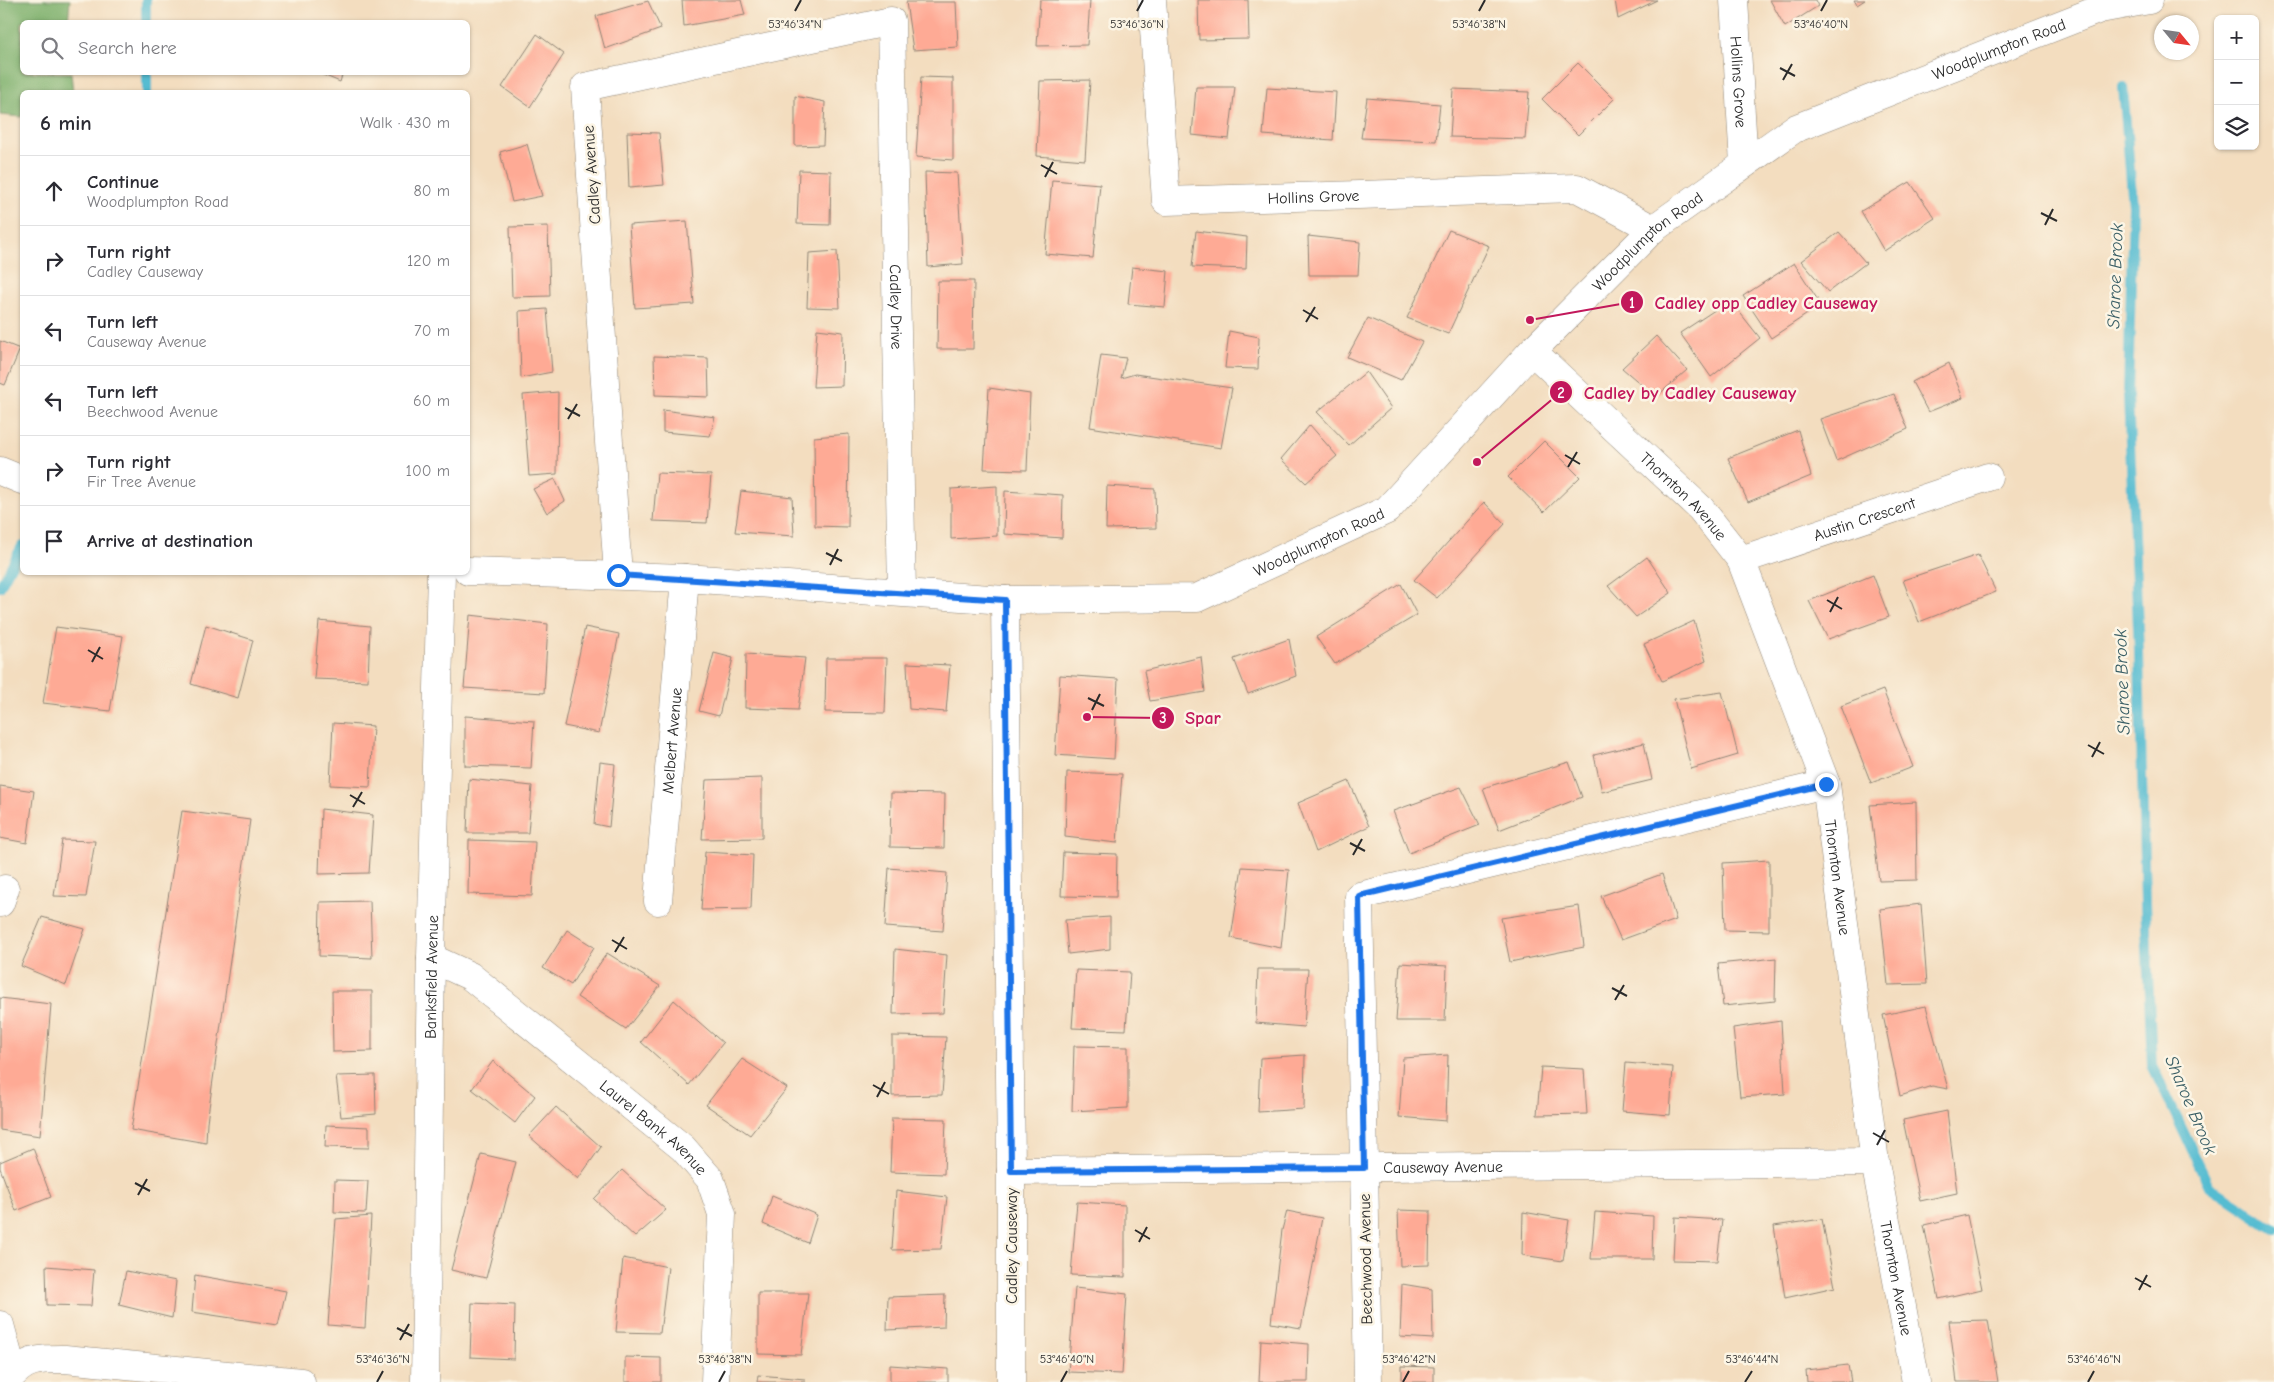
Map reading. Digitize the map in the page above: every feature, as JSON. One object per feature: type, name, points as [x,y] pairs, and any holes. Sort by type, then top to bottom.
[{"type":"street","name":"Hollins Grove","points":[[1152,0],[1166,201],[1577,188],[1653,229]]},
{"type":"street","name":"Hollins Grove","points":[[1734,0],[1744,164]]},
{"type":"street","name":"Woodplumpton Road","points":[[470,571],[685,578],[1005,600],[1197,598],[1387,510],[1532,351],[1653,229],[1794,129],[2100,9],[2149,0]]},
{"type":"street","name":"Cadley Avenue","points":[[618,575],[585,87],[891,21]]},
{"type":"street","name":"Cadley Drive","points":[[891,21],[902,592]]},
{"type":"street","name":"Thornton Avenue","points":[[1532,351],[1701,509],[1741,560],[1826,784],[1875,1162],[1916,1382]]},
{"type":"street","name":"Austin Crescent","points":[[1741,560],[1988,477]]},
{"type":"street","name":"Banksfield Avenue","points":[[425,1382],[431,958],[441,575]]},
{"type":"street","name":"Melbert Avenue","points":[[658,901],[685,578]]},
{"type":"street","name":"Cadley Causeway","points":[[1005,600],[1011,1171],[1011,1382]]},
{"type":"street","name":"Beechwood Avenue","points":[[1368,1382],[1359,896],[1826,784]]},
{"type":"street","name":"Laurel Bank Avenue","points":[[431,958],[470,976],[683,1148],[710,1179],[722,1214],[716,1382]]},
{"type":"street","name":"Causeway Avenue","points":[[1011,1171],[1875,1162]]},
{"type":"street","points":[[0,1325],[10,1378],[35,1359],[65,1359],[301,1382]]},
{"type":"green space","points":[[0,0],[70,0],[68,20],[20,20],[20,75],[71,75],[73,90],[20,90],[20,117],[0,115]]},
{"type":"building","points":[[682,0],[741,0],[745,15],[684,26]]},
{"type":"building","points":[[1040,0],[1090,0],[1087,45],[1037,46]]},
{"type":"building","points":[[1198,0],[1248,0],[1249,39],[1199,40]]},
{"type":"building","points":[[1615,0],[1657,0],[1618,19]]},
{"type":"building","points":[[1770,0],[1815,0],[1818,6],[1785,27]]},
{"type":"building","points":[[1854,0],[1865,0],[1857,5]]},
{"type":"building","points":[[648,1],[661,29],[605,49],[596,16]]},
{"type":"building","points":[[906,2],[956,2],[958,47],[913,50]]},
{"type":"building","points":[[537,34],[564,54],[530,107],[502,87]]},
{"type":"building","points":[[1578,63],[1614,99],[1578,135],[1542,99]]},
{"type":"building","points":[[323,75],[342,75],[340,82]]},
{"type":"building","points":[[921,77],[953,78],[953,160],[916,157]]},
{"type":"building","points":[[1090,80],[1085,160],[1037,156],[1040,81]]},
{"type":"building","points":[[1196,87],[1235,87],[1229,139],[1192,135]]},
{"type":"building","points":[[1267,88],[1336,92],[1333,140],[1263,135]]},
{"type":"building","points":[[1453,89],[1529,92],[1525,139],[1450,137]]},
{"type":"building","points":[[795,96],[825,102],[823,145],[795,146]]},
{"type":"building","points":[[1367,98],[1440,104],[1436,141],[1361,138]]},
{"type":"building","points":[[627,132],[659,133],[664,185],[629,188]]},
{"type":"building","points":[[527,144],[542,196],[512,202],[500,152]]},
{"type":"building","points":[[799,170],[831,171],[830,225],[797,224]]},
{"type":"building","points":[[925,172],[957,173],[963,264],[928,267]]},
{"type":"building","points":[[1052,180],[1100,184],[1093,258],[1045,254]]},
{"type":"building","points":[[1910,182],[1935,218],[1884,251],[1861,211]]},
{"type":"building","points":[[687,221],[694,304],[635,308],[629,225]]},
{"type":"building","points":[[548,226],[550,296],[512,297],[510,227]]},
{"type":"building","points":[[1449,230],[1489,246],[1448,334],[1407,318]]},
{"type":"building","points":[[1196,231],[1247,237],[1246,269],[1192,267]]},
{"type":"building","points":[[1839,232],[1866,263],[1828,292],[1801,261]]},
{"type":"building","points":[[1308,236],[1360,242],[1358,275],[1309,275]]},
{"type":"building","points":[[837,251],[840,308],[807,307],[809,253]]},
{"type":"building","points":[[1794,263],[1821,305],[1771,338],[1743,296]]},
{"type":"building","points":[[1132,267],[1168,271],[1165,307],[1128,304]]},
{"type":"building","points":[[938,281],[974,281],[973,349],[937,349]]},
{"type":"building","points":[[1730,300],[1760,338],[1711,377],[1680,333]]},
{"type":"building","points":[[547,309],[552,372],[521,378],[519,311]]},
{"type":"building","points":[[1368,318],[1422,342],[1401,380],[1347,357]]},
{"type":"building","points":[[817,329],[843,332],[842,386],[813,387]]},
{"type":"building","points":[[1229,331],[1259,337],[1258,369],[1225,368]]},
{"type":"building","points":[[1656,336],[1687,370],[1656,397],[1622,368]]},
{"type":"building","points":[[0,341],[20,349],[5,385],[0,383]]},
{"type":"building","points":[[1101,355],[1126,358],[1121,378],[1135,374],[1232,388],[1221,448],[1090,427]]},
{"type":"building","points":[[654,356],[708,358],[709,397],[655,395]]},
{"type":"building","points":[[1949,363],[1963,398],[1928,412],[1912,382]]},
{"type":"building","points":[[1366,372],[1391,408],[1349,445],[1317,412]]},
{"type":"building","points":[[989,388],[1030,394],[1027,470],[984,469]]},
{"type":"building","points":[[558,392],[557,474],[529,476],[523,395]]},
{"type":"building","points":[[1894,394],[1908,429],[1836,461],[1820,419]]},
{"type":"building","points":[[663,410],[715,417],[710,436],[663,432]]},
{"type":"building","points":[[1310,425],[1337,456],[1306,483],[1281,459]]},
{"type":"building","points":[[1798,430],[1811,476],[1748,502],[1728,458]]},
{"type":"building","points":[[849,434],[848,527],[815,526],[814,437]]},
{"type":"building","points":[[1544,441],[1580,477],[1544,512],[1508,477]]},
{"type":"building","points":[[657,473],[711,475],[707,523],[653,521]]},
{"type":"building","points":[[555,479],[565,501],[547,513],[533,489]]},
{"type":"building","points":[[997,486],[997,536],[951,539],[951,489]]},
{"type":"building","points":[[1107,486],[1155,489],[1156,528],[1106,529]]},
{"type":"building","points":[[741,491],[792,497],[794,536],[735,532]]},
{"type":"building","points":[[1005,491],[1063,495],[1062,538],[1004,534]]},
{"type":"building","points":[[1484,502],[1505,524],[1437,598],[1414,580]]},
{"type":"building","points":[[1978,555],[1996,592],[1919,622],[1903,580]]},
{"type":"building","points":[[1647,557],[1671,593],[1636,617],[1608,586]]},
{"type":"building","points":[[1873,575],[1889,617],[1828,639],[1809,601]]},
{"type":"building","points":[[1401,584],[1417,615],[1335,664],[1316,637]]},
{"type":"building","points":[[470,615],[548,624],[544,693],[464,688]]},
{"type":"building","points":[[319,621],[370,626],[368,681],[314,679]]},
{"type":"building","points":[[1694,621],[1706,661],[1662,681],[1644,644]]},
{"type":"building","points":[[206,625],[253,640],[238,698],[191,684]]},
{"type":"building","points":[[56,627],[123,636],[110,711],[43,703]]},
{"type":"building","points":[[585,627],[619,634],[599,733],[564,726]]},
{"type":"building","points":[[1289,639],[1296,676],[1248,694],[1234,659]]},
{"type":"building","points":[[714,653],[733,658],[719,716],[699,711]]},
{"type":"building","points":[[746,654],[805,658],[798,710],[745,708]]},
{"type":"building","points":[[1201,657],[1205,692],[1150,701],[1144,671]]},
{"type":"building","points":[[826,658],[887,658],[885,713],[825,712]]},
{"type":"building","points":[[907,663],[950,665],[946,712],[909,709]]},
{"type":"building","points":[[1060,675],[1118,679],[1114,759],[1055,755]]},
{"type":"building","points":[[1883,690],[1913,767],[1871,783],[1841,706]]},
{"type":"building","points":[[1722,692],[1738,755],[1691,769],[1674,699]]},
{"type":"building","points":[[465,716],[534,721],[531,768],[465,766]]},
{"type":"building","points":[[333,723],[373,726],[370,787],[330,785]]},
{"type":"building","points":[[1644,743],[1652,780],[1602,792],[1594,755]]},
{"type":"building","points":[[600,762],[615,764],[609,827],[594,824]]},
{"type":"building","points":[[1569,762],[1582,797],[1499,830],[1483,788]]},
{"type":"building","points":[[1067,772],[1122,774],[1117,843],[1065,837]]},
{"type":"building","points":[[762,778],[762,838],[702,839],[706,780]]},
{"type":"building","points":[[469,779],[532,786],[528,833],[467,833]]},
{"type":"building","points":[[1349,781],[1369,826],[1316,852],[1298,803]]},
{"type":"building","points":[[0,786],[34,791],[27,843],[0,838]]},
{"type":"building","points":[[1461,787],[1480,825],[1409,853],[1393,811]]},
{"type":"building","points":[[891,793],[945,794],[944,848],[890,847]]},
{"type":"building","points":[[1916,802],[1917,880],[1879,881],[1870,805]]},
{"type":"building","points":[[321,809],[373,815],[369,873],[319,874]]},
{"type":"building","points":[[182,811],[250,820],[207,1122],[206,1143],[131,1130]]},
{"type":"building","points":[[62,840],[95,841],[86,897],[54,896]]},
{"type":"building","points":[[469,840],[535,842],[532,896],[468,894]]},
{"type":"building","points":[[705,852],[753,855],[751,909],[701,910]]},
{"type":"building","points":[[1063,852],[1117,854],[1116,897],[1061,896]]},
{"type":"building","points":[[1769,860],[1769,931],[1725,930],[1723,863]]},
{"type":"building","points":[[1242,867],[1289,870],[1281,948],[1231,938]]},
{"type":"building","points":[[889,868],[947,873],[943,931],[885,927]]},
{"type":"building","points":[[1662,874],[1676,920],[1621,940],[1601,896]]},
{"type":"building","points":[[370,901],[372,958],[319,956],[320,902]]},
{"type":"building","points":[[1921,904],[1927,984],[1888,985],[1880,909]]},
{"type":"building","points":[[1579,906],[1584,947],[1510,962],[1501,918]]},
{"type":"building","points":[[42,917],[85,929],[66,985],[21,966]]},
{"type":"building","points":[[1110,917],[1110,949],[1068,954],[1065,920]]},
{"type":"building","points":[[567,930],[594,947],[571,985],[543,968]]},
{"type":"building","points":[[895,949],[947,955],[943,1013],[893,1014]]},
{"type":"building","points":[[607,953],[660,986],[626,1029],[577,997]]},
{"type":"building","points":[[1776,958],[1775,1001],[1723,1006],[1718,964]]},
{"type":"building","points":[[1400,963],[1447,966],[1445,1021],[1396,1021]]},
{"type":"building","points":[[1258,969],[1308,969],[1304,1027],[1256,1023]]},
{"type":"building","points":[[1076,970],[1130,972],[1126,1030],[1072,1028]]},
{"type":"building","points":[[332,991],[372,991],[372,1051],[333,1052]]},
{"type":"building","points":[[0,998],[51,1004],[40,1136],[0,1130]]},
{"type":"building","points":[[674,1000],[723,1043],[689,1085],[641,1042]]},
{"type":"building","points":[[1926,1006],[1948,1089],[1932,1086],[1900,1096],[1883,1015]]},
{"type":"building","points":[[1781,1021],[1785,1094],[1740,1097],[1733,1028]]},
{"type":"building","points":[[892,1036],[946,1037],[942,1095],[892,1096]]},
{"type":"building","points":[[1074,1046],[1128,1047],[1128,1108],[1072,1111]]},
{"type":"building","points":[[1305,1055],[1304,1109],[1258,1112],[1260,1058]]},
{"type":"building","points":[[1448,1055],[1446,1121],[1399,1117],[1403,1058]]},
{"type":"building","points":[[742,1059],[787,1088],[750,1135],[706,1105]]},
{"type":"building","points":[[493,1061],[535,1096],[515,1123],[472,1089]]},
{"type":"building","points":[[1626,1063],[1673,1067],[1670,1115],[1622,1111]]},
{"type":"building","points":[[1541,1067],[1584,1069],[1587,1114],[1537,1115]]},
{"type":"building","points":[[375,1075],[376,1114],[341,1117],[336,1076]]},
{"type":"building","points":[[556,1107],[601,1147],[578,1179],[529,1136]]},
{"type":"building","points":[[1947,1111],[1957,1193],[1920,1201],[1903,1120]]},
{"type":"building","points":[[892,1118],[946,1119],[944,1174],[890,1172]]},
{"type":"building","points":[[326,1125],[369,1127],[369,1148],[325,1147]]},
{"type":"building","points":[[33,1148],[51,1197],[16,1211],[0,1168],[0,1162]]},
{"type":"building","points":[[481,1154],[516,1162],[486,1278],[451,1270]]},
{"type":"building","points":[[622,1170],[666,1210],[635,1237],[594,1199]]},
{"type":"building","points":[[335,1180],[368,1181],[366,1213],[334,1212]]},
{"type":"building","points":[[896,1191],[947,1197],[941,1249],[892,1250]]},
{"type":"building","points":[[772,1196],[817,1215],[808,1243],[763,1224]]},
{"type":"building","points":[[1077,1202],[1125,1205],[1125,1277],[1071,1275]]},
{"type":"building","points":[[1398,1210],[1430,1211],[1429,1265],[1400,1266]]},
{"type":"building","points":[[1287,1211],[1322,1218],[1301,1328],[1271,1323],[1282,1230]]},
{"type":"building","points":[[1523,1212],[1569,1220],[1563,1261],[1522,1255]]},
{"type":"building","points":[[1595,1212],[1653,1216],[1652,1259],[1591,1259]]},
{"type":"building","points":[[1967,1215],[1982,1289],[1939,1299],[1924,1225]]},
{"type":"building","points":[[371,1216],[365,1328],[328,1325],[336,1219]]},
{"type":"building","points":[[1675,1217],[1722,1220],[1717,1261],[1673,1260]]},
{"type":"building","points":[[1822,1219],[1835,1287],[1785,1298],[1774,1226]]},
{"type":"building","points":[[623,1258],[668,1267],[660,1333],[616,1332]]},
{"type":"building","points":[[46,1266],[94,1270],[91,1306],[47,1305]]},
{"type":"building","points":[[126,1271],[176,1281],[172,1318],[119,1305]]},
{"type":"building","points":[[195,1275],[286,1291],[278,1325],[192,1312]]},
{"type":"building","points":[[1402,1284],[1432,1289],[1433,1339],[1400,1337]]},
{"type":"building","points":[[1075,1288],[1127,1294],[1122,1374],[1068,1372]]},
{"type":"building","points":[[758,1293],[808,1293],[801,1355],[758,1354]]},
{"type":"building","points":[[945,1295],[944,1327],[887,1330],[888,1297]]},
{"type":"building","points":[[472,1303],[515,1305],[514,1359],[470,1357]]},
{"type":"building","points":[[1988,1320],[1998,1382],[1957,1382],[1949,1321]]},
{"type":"building","points":[[1261,1340],[1309,1344],[1308,1382],[1259,1382]]},
{"type":"building","points":[[625,1357],[661,1358],[661,1382],[625,1382]]},
{"type":"building","points":[[890,1365],[948,1369],[948,1382],[890,1382]]},
{"type":"building","points":[[1848,1365],[1851,1382],[1807,1382],[1806,1370]]},
{"type":"building","points":[[1402,1366],[1434,1367],[1434,1382],[1402,1382]]},
{"type":"building","points":[[758,1375],[805,1379],[805,1382],[757,1382]]},
{"type":"waterway","points":[[146,0],[146,20]]},
{"type":"waterway","points":[[147,75],[147,90]]},
{"type":"waterway","name":"Sharoe Brook","points":[[2123,87],[2133,206],[2128,396],[2139,651],[2145,903],[2152,1065],[2209,1186],[2274,1229]]},
{"type":"waterway","points":[[0,587],[20,550]]},
{"type":"place","name":"Cadley opp Cadley Causeway","points":[[1530,320]]},
{"type":"place","name":"Cadley by Cadley Causeway","points":[[1477,462]]},
{"type":"place","name":"Spar","points":[[1087,717]]},
{"type":"route","points":[[618,575],[1005,600],[1011,1171],[1364,1168],[1359,896],[1826,784]]}]
